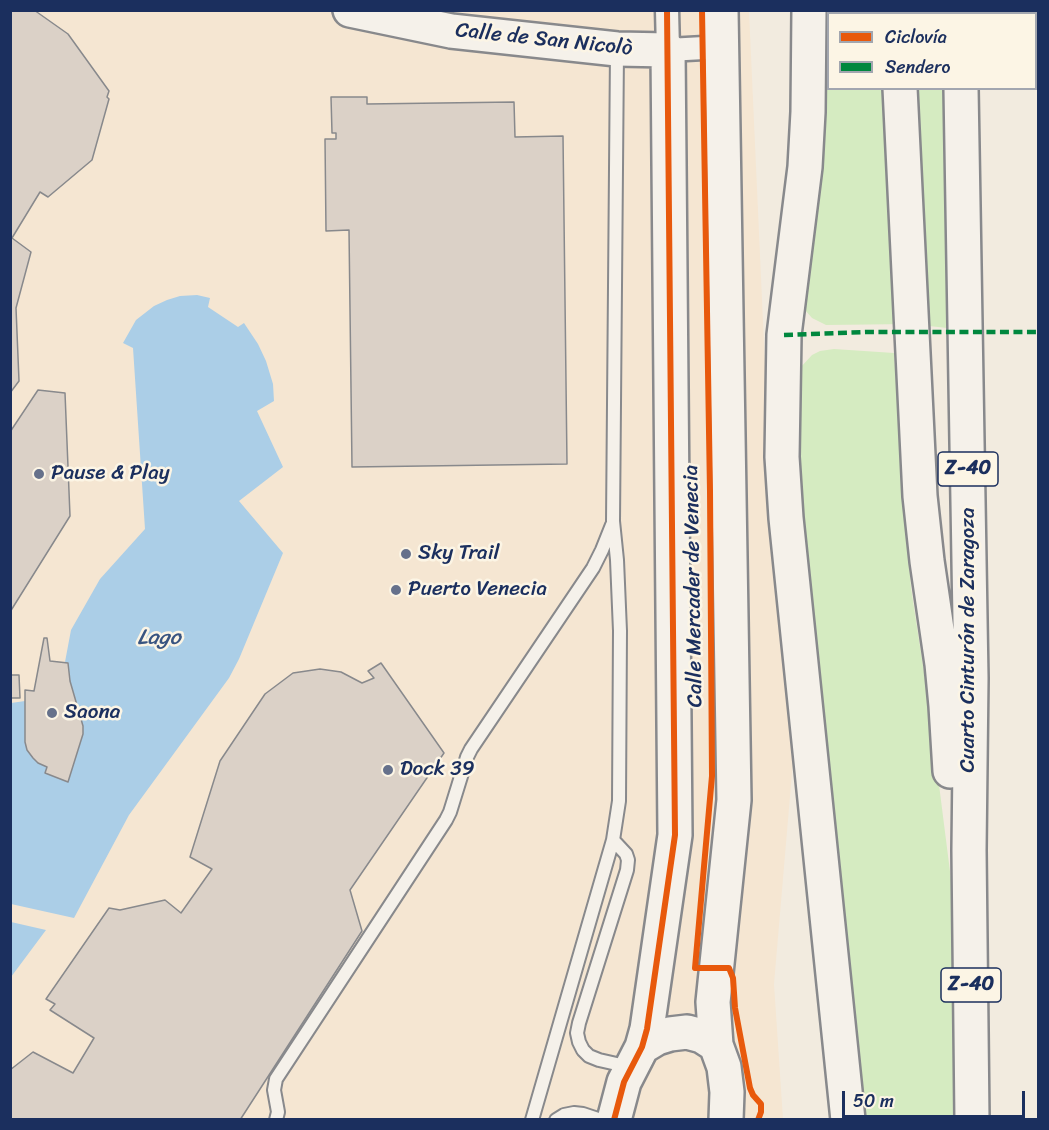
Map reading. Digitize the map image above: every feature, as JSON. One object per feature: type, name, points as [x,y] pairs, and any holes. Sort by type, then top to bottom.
[{"type":"main road","name":"Calle de San Nicolò","points":[[350,10],[451,31],[617,49],[668,50]]},
{"type":"main road","name":"Calle Mercader de Venecia","points":[[721,10],[734,800],[713,1002],[716,1045],[724,1067],[727,1092],[726,1119]]},
{"type":"main road","points":[[809,10],[805,167],[784,335],[782,457],[786,518],[848,1119]]},
{"type":"main road","name":"Calle Mercader de Venecia","points":[[614,1119],[624,1082],[647,1029],[675,835],[668,50]]},
{"type":"main road","points":[[900,90],[920,496],[942,664],[952,807],[969,850]]},
{"type":"main road","name":"Cuarto Cinturón de Zaragoza","points":[[961,90],[971,678],[969,850],[972,1119]]},
{"type":"main road","points":[[636,1057],[657,1038],[670,1034],[687,1032],[702,1036],[716,1045]]},
{"type":"street","name":"Calle Mercader de Venecia","points":[[667,10],[668,50]]},
{"type":"street","points":[[668,50],[722,47]]},
{"type":"lane","points":[[532,1119],[613,840],[619,801],[620,631],[613,521],[617,49]]},
{"type":"lane","points":[[276,1119],[278,1112],[274,1089],[276,1079],[446,820],[471,749],[593,568],[613,521]]},
{"type":"lane","points":[[613,840],[626,854],[627,870],[577,1033],[583,1050],[589,1056],[599,1060],[636,1057]]},
{"type":"lane","points":[[556,1119],[574,1113],[601,1119]]},
{"type":"shaded area","name":"Puerto Venecia","points":[[10,11],[749,11],[769,455],[796,726],[774,984],[783,1119],[11,1119]]},
{"type":"green space","points":[[809,11],[960,11],[827,12],[827,90],[961,90],[965,330],[911,324],[826,325],[812,318],[805,310],[801,283]]},
{"type":"green space","points":[[834,349],[894,353],[911,588],[928,698],[971,1037],[972,1119],[861,1119],[799,506],[797,378],[800,368],[812,355]]},
{"type":"water","name":"Lago","points":[[197,295],[210,298],[208,307],[238,327],[244,323],[266,361],[273,384],[274,401],[257,411],[283,467],[239,501],[283,553],[229,678],[129,815],[74,918],[11,904],[11,703],[25,701],[27,750],[38,763],[47,767],[45,773],[68,782],[83,734],[68,663],[65,662],[71,630],[100,579],[145,529],[133,348],[123,343],[136,320],[154,306],[180,296]]},
{"type":"water","points":[[10,922],[46,930],[11,977]]},
{"type":"building","points":[[10,10],[34,10],[68,34],[109,91],[107,97],[109,99],[92,160],[48,197],[40,192],[12,238],[31,252],[16,308],[19,381],[10,393]]},
{"type":"building","points":[[331,97],[367,97],[367,104],[514,102],[515,137],[563,136],[567,464],[352,467],[349,230],[326,231],[325,139],[336,139],[336,133],[332,133]]},
{"type":"building","name":"Pause & Play","points":[[38,390],[65,393],[70,516],[10,612],[10,432]]},
{"type":"building","name":"Saona","points":[[44,638],[47,638],[50,661],[68,663],[70,681],[83,726],[83,734],[68,782],[45,773],[47,767],[33,758],[25,742],[25,690],[34,691]]},
{"type":"building","points":[[381,663],[444,753],[350,890],[362,931],[240,1120],[10,1120],[10,1070],[33,1052],[73,1073],[94,1038],[50,1010],[55,1004],[46,999],[109,908],[120,910],[165,900],[181,913],[212,869],[190,857],[220,761],[265,694],[293,673],[320,669],[341,672],[362,683],[374,678],[368,671]]},
{"type":"building","points":[[10,675],[19,675],[20,698],[10,698]]},
{"type":"marked path","points":[[784,335],[867,332],[1038,332]]},
{"type":"cycle path","points":[[614,1120],[624,1082],[642,1047],[647,1029],[675,835],[667,10]]},
{"type":"cycle path","points":[[702,10],[712,776],[695,968],[729,968],[733,978],[735,1008],[750,1088],[761,1104],[758,1120]]},
{"type":"place","name":"Pause & Play","points":[[39,474]]},
{"type":"place","name":"Sky Trail","points":[[406,554]]},
{"type":"place","name":"Puerto Venecia","points":[[396,590]]},
{"type":"place","name":"Saona","points":[[52,713]]},
{"type":"place","name":"Dock 39","points":[[388,770]]}]
